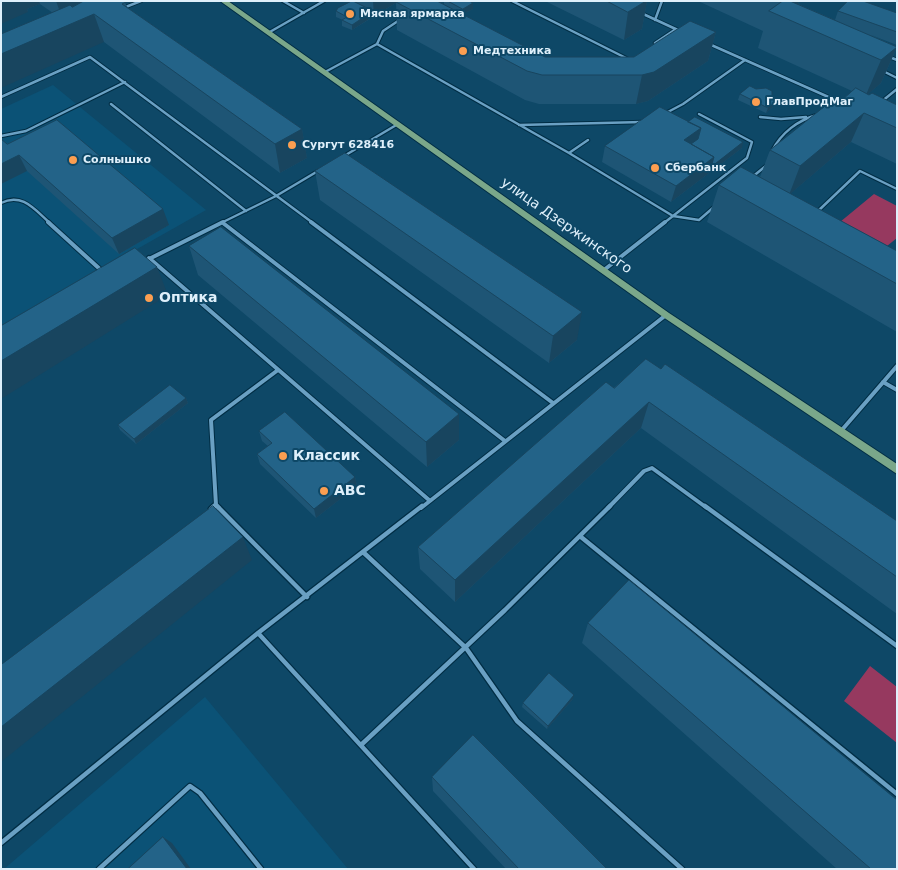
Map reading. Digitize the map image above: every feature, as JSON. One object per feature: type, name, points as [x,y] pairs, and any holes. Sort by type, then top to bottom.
[{"type":"main road","name":"улица Дзержинского","points":[[223,1],[666,314],[897,470]]},
{"type":"lane","points":[[120,9],[141,1]]},
{"type":"lane","points":[[283,1],[304,13]]},
{"type":"lane","points":[[268,33],[324,1]]},
{"type":"lane","points":[[512,1],[632,60],[624,66]]},
{"type":"lane","points":[[656,20],[662,1]]},
{"type":"lane","points":[[639,12],[685,33]]},
{"type":"lane","points":[[325,72],[377,44],[383,30],[407,15]]},
{"type":"lane","points":[[654,45],[676,29]]},
{"type":"lane","points":[[702,40],[849,106]]},
{"type":"lane","points":[[377,44],[569,153],[674,216],[699,220],[722,201]]},
{"type":"lane","points":[[880,53],[897,60]]},
{"type":"lane","points":[[1,97],[84,58],[90,57],[553,403]]},
{"type":"lane","points":[[660,116],[683,104],[745,60]]},
{"type":"lane","points":[[880,70],[897,78]]},
{"type":"lane","points":[[1,136],[26,131],[125,82]]},
{"type":"lane","points":[[875,108],[897,89]]},
{"type":"lane","points":[[111,104],[246,211]]},
{"type":"lane","points":[[604,270],[746,158],[752,142],[698,114]]},
{"type":"lane","points":[[760,116],[781,119],[818,114]]},
{"type":"lane","points":[[770,156],[775,142],[809,116]]},
{"type":"lane","points":[[519,125],[644,122],[652,119]]},
{"type":"lane","points":[[338,160],[398,124]]},
{"type":"lane","points":[[569,153],[588,140]]},
{"type":"lane","points":[[745,182],[768,164]]},
{"type":"lane","points":[[142,262],[276,196],[322,169]]},
{"type":"lane","points":[[816,214],[860,171],[897,189]]},
{"type":"lane","points":[[1,203],[7,200],[24,201],[106,275]]},
{"type":"lane","points":[[223,223],[505,441]]},
{"type":"lane","points":[[149,258],[429,500]]},
{"type":"lane","points":[[1,843],[258,632],[307,597],[666,314]]},
{"type":"lane","points":[[839,432],[897,366]]},
{"type":"lane","points":[[278,370],[211,420],[216,505],[307,597]]},
{"type":"lane","points":[[883,382],[897,390]]},
{"type":"lane","points":[[361,745],[466,648],[581,537],[644,471],[652,468],[897,646]]},
{"type":"lane","points":[[208,511],[216,505]]},
{"type":"lane","points":[[581,537],[897,794]]},
{"type":"lane","points":[[363,552],[466,648],[517,721],[682,869]]},
{"type":"lane","points":[[258,632],[474,869]]},
{"type":"lane","points":[[99,869],[190,786],[200,793],[261,869]]},
{"type":"shaded area","name":"Солнышко","points":[[53,85],[206,210],[1,326],[1,109]]},
{"type":"shaded area","points":[[874,194],[897,206],[897,238],[887,246],[840,222]]},
{"type":"shaded area","points":[[870,666],[897,687],[897,743],[844,701]]},
{"type":"shaded area","points":[[205,697],[348,869],[4,869]]},
{"type":"building","points":[[84,1],[126,2],[122,4],[302,129],[275,144],[94,14],[1,54],[1,34]]},
{"type":"building","points":[[352,1],[373,11],[352,25],[342,20],[347,17],[336,11]]},
{"type":"building","points":[[437,1],[545,57],[634,57],[690,21],[716,32],[654,72],[642,75],[542,75],[527,71],[396,2]]},
{"type":"building","points":[[448,1],[469,1],[473,3],[463,9]]},
{"type":"building","points":[[607,1],[646,1],[628,12]]},
{"type":"building","points":[[783,1],[790,1],[897,47],[881,60],[769,11]]},
{"type":"building","points":[[848,1],[863,1],[897,13],[897,32],[838,11]]},
{"type":"building","points":[[750,86],[756,89],[766,88],[772,91],[772,98],[777,100],[768,108],[740,94]]},
{"type":"building","points":[[856,88],[869,95],[872,93],[897,105],[897,128],[864,113],[800,166],[770,150],[830,102],[836,105]]},
{"type":"building","name":"Сбербанк","points":[[660,107],[701,128],[684,140],[714,157],[676,186],[605,146]]},
{"type":"building","points":[[695,117],[743,142],[711,167],[714,157],[691,144],[698,139],[701,128],[688,122]]},
{"type":"building","points":[[57,120],[163,209],[112,238],[19,155],[1,164],[1,139],[7,144]]},
{"type":"building","points":[[345,153],[582,312],[553,336],[315,171]]},
{"type":"building","points":[[741,167],[897,251],[897,284],[719,185]]},
{"type":"building","points":[[221,227],[459,414],[426,442],[189,246]]},
{"type":"building","points":[[135,248],[157,267],[1,361],[1,326]]},
{"type":"building","points":[[646,359],[661,369],[665,364],[897,521],[897,577],[649,402],[455,580],[418,547],[606,382],[614,388]]},
{"type":"building","points":[[170,385],[186,398],[134,439],[118,425]]},
{"type":"building","points":[[285,412],[355,477],[314,509],[257,454],[272,443],[259,431]]},
{"type":"building","points":[[213,506],[243,537],[1,727],[1,665]]},
{"type":"building","points":[[629,580],[897,800],[897,869],[871,869],[588,623]]},
{"type":"building","points":[[549,673],[574,695],[548,726],[523,703]]},
{"type":"building","points":[[473,735],[607,869],[519,869],[432,777]]},
{"type":"building","points":[[163,837],[187,869],[128,869]]},
{"type":"place","name":"Мясная ярмарка","points":[[350,14]]},
{"type":"place","name":"Медтехника","points":[[463,51]]},
{"type":"place","name":"ГлавПродМаг","points":[[756,102]]},
{"type":"place","name":"Сургут 628416","points":[[292,145]]},
{"type":"place","name":"Солнышко","points":[[73,160]]},
{"type":"place","name":"Сбербанк","points":[[655,168]]},
{"type":"place","name":"Оптика","points":[[149,298]]},
{"type":"place","name":"Классик","points":[[283,456]]},
{"type":"place","name":"ABC","points":[[324,491]]}]
